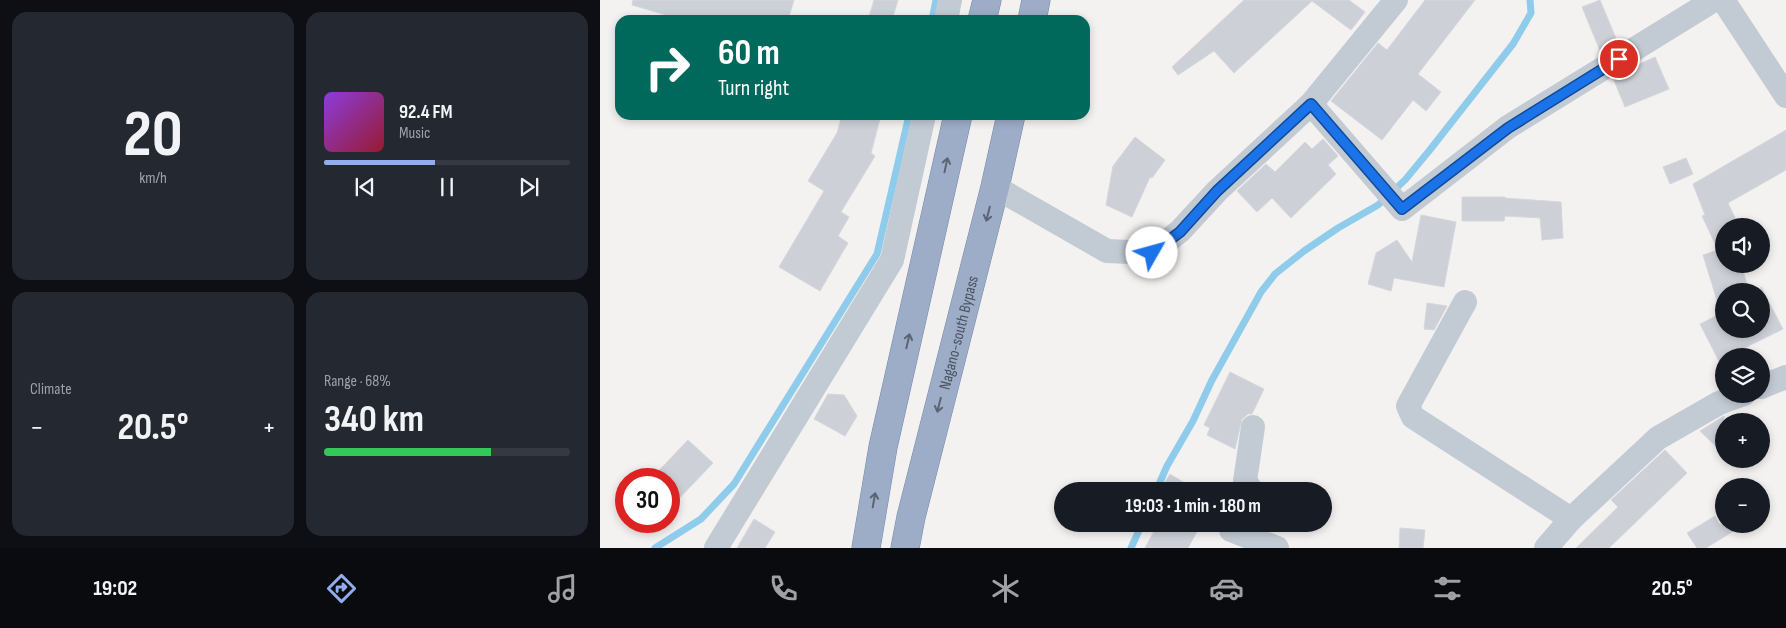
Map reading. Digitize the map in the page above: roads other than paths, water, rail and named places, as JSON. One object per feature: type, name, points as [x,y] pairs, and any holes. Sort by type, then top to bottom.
[{"type":"highway","points":[[983,15],[987,0]]},
{"type":"highway","points":[[1033,15],[1036,0]]},
{"type":"highway","points":[[866,548],[883,448],[957,120]]},
{"type":"highway","name":"Nagano-south Bypass","points":[[904,548],[995,187],[1010,120]]},
{"type":"street","points":[[947,15],[950,0]]},
{"type":"street","points":[[995,187],[1106,251],[1152,253],[1180,232],[1217,191],[1311,104],[1396,0]]},
{"type":"street","points":[[1311,104],[1402,209],[1508,128],[1714,0]]},
{"type":"street","points":[[1724,0],[1786,96]]},
{"type":"street","points":[[716,548],[892,260],[923,120]]},
{"type":"street","points":[[1464,302],[1408,406],[1413,417],[1571,519]]},
{"type":"street","points":[[1770,384],[1786,378]]},
{"type":"street","points":[[1546,548],[1571,519],[1658,438],[1722,403]]},
{"type":"street","points":[[1246,482],[1253,427]]},
{"type":"street","points":[[1228,534],[1277,548]]},
{"type":"waterway","points":[[933,15],[936,0]]},
{"type":"waterway","points":[[1160,482],[1193,421],[1212,380],[1261,292],[1275,274],[1304,251],[1338,228],[1378,205],[1405,180],[1513,44],[1531,13],[1530,0]]},
{"type":"waterway","points":[[655,548],[701,519],[734,484],[877,254],[908,120]]},
{"type":"waterway","points":[[1131,548],[1138,532]]}]
